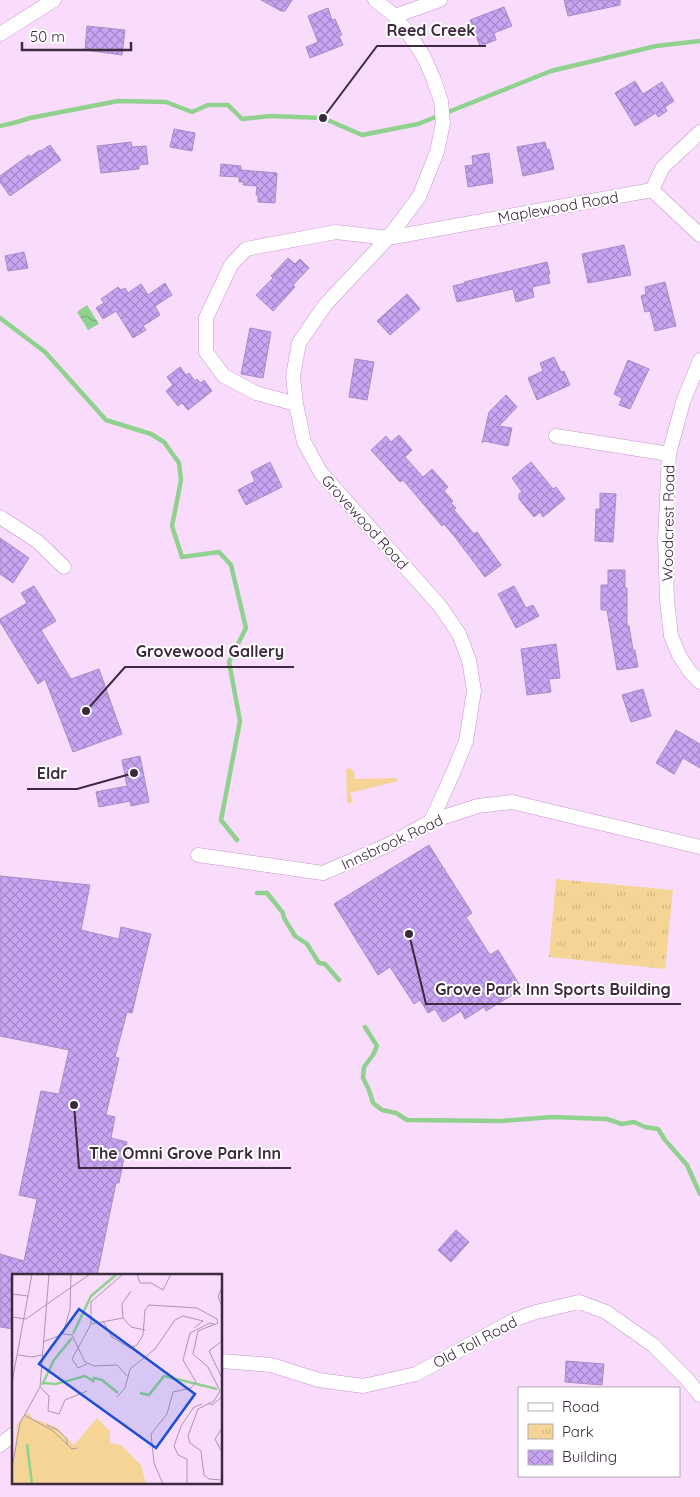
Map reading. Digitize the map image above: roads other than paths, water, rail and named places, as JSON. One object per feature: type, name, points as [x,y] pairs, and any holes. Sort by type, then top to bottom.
[{"type":"street","points":[[0,34],[54,0]]},
{"type":"street","name":"Grovewood Road","points":[[375,0],[395,16],[424,57],[434,80],[441,102],[443,123],[437,152],[419,196],[388,238],[325,305],[299,343],[293,376],[296,404],[304,442],[321,473],[440,606],[459,634],[468,660],[474,691],[466,741],[454,773],[431,821]]},
{"type":"street","points":[[395,16],[440,0]]},
{"type":"street","points":[[700,132],[663,167],[652,190],[700,235]]},
{"type":"street","name":"Maplewood Road","points":[[296,404],[256,393],[224,376],[206,352],[206,318],[231,265],[246,249],[336,232],[388,238],[652,190]]},
{"type":"street","name":"Woodcrest Road","points":[[700,360],[683,402],[669,454],[665,541],[667,600],[671,636],[679,656],[700,682]]},
{"type":"street","points":[[556,436],[669,454]]},
{"type":"street","points":[[0,517],[37,541],[64,567]]},
{"type":"street","name":"Innsbrook Road","points":[[198,855],[322,874],[388,845],[431,821],[478,806],[512,802],[700,847]]},
{"type":"street","name":"Old Toll Road","points":[[222,1361],[271,1365],[319,1380],[363,1386],[416,1374],[516,1319],[536,1312],[579,1302],[606,1312],[653,1345],[700,1395]]},
{"type":"street","points":[[0,1445],[12,1436]]},
{"type":"water","points":[[87,305],[99,324],[88,330],[77,312]]},
{"type":"waterway","points":[[0,126],[30,118],[118,101],[166,102],[192,112],[208,105],[228,105],[242,119],[270,116],[323,118],[362,135],[418,124],[551,71],[656,46],[700,41]]},
{"type":"waterway","points":[[0,318],[45,352],[106,420],[151,434],[164,442],[179,463],[181,480],[172,526],[182,557],[219,552],[231,565],[246,628],[229,662],[240,721],[221,820],[237,840]]},
{"type":"waterway","points":[[257,893],[267,893],[283,913],[295,936],[307,944],[319,963],[325,964],[339,980]]},
{"type":"waterway","points":[[365,1027],[377,1046],[364,1067],[363,1078],[373,1103],[382,1110],[396,1113],[407,1120],[502,1121],[552,1117],[607,1119],[622,1124],[634,1122],[645,1127],[658,1129],[687,1165],[700,1194]]},
{"type":"place","name":"Reed Creek","points":[[323,118]]},
{"type":"place","name":"Grovewood Gallery","points":[[86,711]]},
{"type":"place","name":"Eldr","points":[[134,773]]},
{"type":"place","name":"Grove Park Inn Sports Building","points":[[409,934]]},
{"type":"place","name":"The Omni Grove Park Inn","points":[[74,1105]]}]
